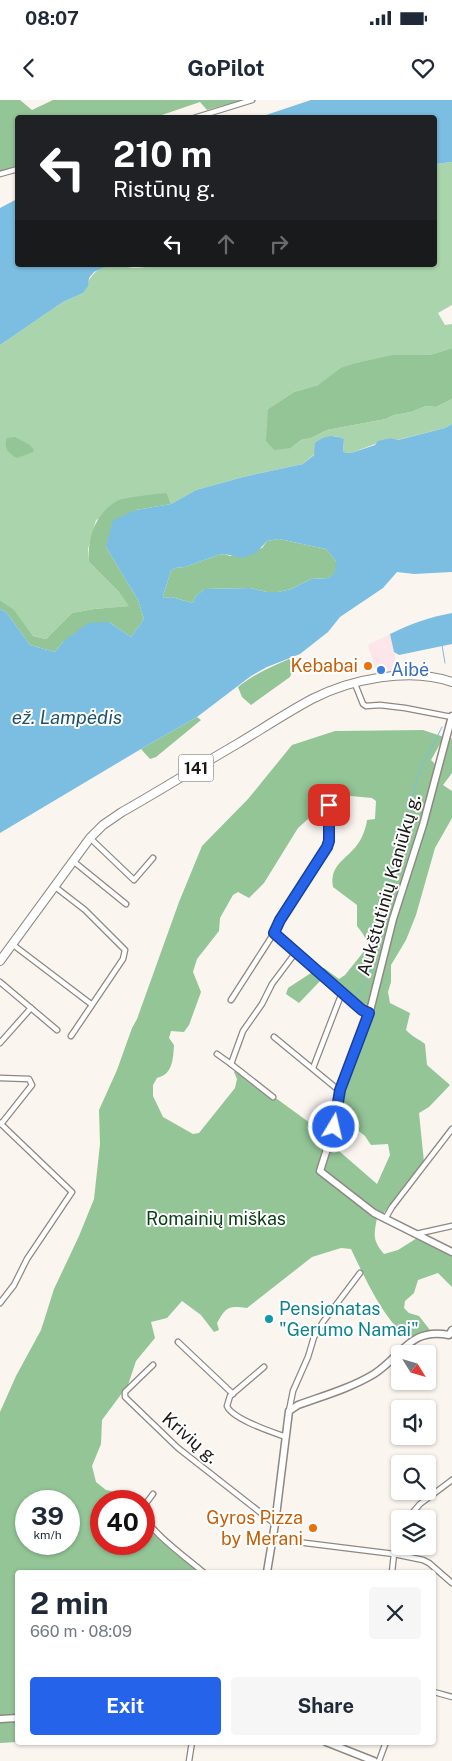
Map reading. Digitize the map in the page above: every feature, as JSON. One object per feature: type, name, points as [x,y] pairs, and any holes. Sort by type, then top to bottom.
[{"type":"main road","name":"141","points":[[0,961],[90,838],[103,825],[122,812],[292,710],[324,694],[355,684],[410,674],[434,677],[452,682]]},
{"type":"street","points":[[204,115],[252,100]]},
{"type":"street","points":[[0,174],[15,169]]},
{"type":"street","points":[[355,684],[362,704],[366,706],[380,705],[452,716]]},
{"type":"street","name":"Aukštutinių Kaniūkų g.","points":[[452,716],[423,825],[393,919],[369,1013],[340,1090],[334,1127],[320,1171],[369,1210],[452,1252]]},
{"type":"street","points":[[231,1000],[327,847],[329,841],[329,805]]},
{"type":"street","points":[[90,838],[134,880],[153,858]]},
{"type":"street","points":[[73,861],[126,904]]},
{"type":"street","points":[[54,886],[85,910],[125,950],[123,959],[71,1036]]},
{"type":"street","points":[[274,933],[362,1010],[369,1013]]},
{"type":"street","points":[[12,944],[91,1004]]},
{"type":"street","points":[[231,1064],[243,1031],[262,1004],[272,984],[296,952]]},
{"type":"street","points":[[0,982],[58,1030]]},
{"type":"street","points":[[313,1068],[340,998],[345,994]]},
{"type":"street","points":[[0,1043],[31,1008]]},
{"type":"street","points":[[274,1037],[340,1090]]},
{"type":"street","points":[[216,1054],[273,1097]]},
{"type":"street","points":[[0,1078],[29,1080],[32,1085],[1,1124],[72,1192],[27,1259],[14,1285],[0,1303]]},
{"type":"street","points":[[385,1219],[392,1207],[452,1129]]},
{"type":"street","points":[[416,1234],[452,1226]]},
{"type":"street","points":[[267,1570],[293,1391],[308,1357],[314,1337],[360,1273]]},
{"type":"street","points":[[289,1411],[374,1374],[419,1336],[437,1333],[451,1335]]},
{"type":"street","points":[[178,1342],[233,1394]]},
{"type":"street","name":"Krivių g.","points":[[153,1365],[125,1392],[125,1397],[178,1448],[275,1524]]},
{"type":"street","points":[[264,1367],[233,1394],[227,1403],[228,1410],[250,1423],[286,1437]]},
{"type":"street","points":[[415,1510],[452,1480]]},
{"type":"street","points":[[155,1529],[201,1570]]},
{"type":"street","points":[[273,1539],[391,1554]]},
{"type":"street","points":[[392,1570],[394,1555]]},
{"type":"street","points":[[398,1555],[429,1563],[452,1583]]},
{"type":"street","points":[[436,1692],[451,1695]]},
{"type":"street","points":[[0,1719],[15,1718]]},
{"type":"street","points":[[189,1761],[192,1745]]},
{"type":"street","points":[[334,1745],[374,1761]]},
{"type":"street","points":[[379,1761],[385,1745]]},
{"type":"shaded area","points":[[390,634],[397,672],[377,675],[368,645]]},
{"type":"green space","points":[[0,100],[20,100],[32,110],[53,100],[242,100],[207,110],[200,102],[162,115],[15,115],[15,167],[0,172]]},
{"type":"green space","points":[[452,162],[452,305],[438,313],[445,325],[452,324],[452,348],[430,355],[414,355],[356,363],[318,385],[294,392],[268,409],[291,448],[301,440],[311,438],[327,430],[386,419],[426,406],[436,407],[452,399],[452,424],[445,428],[397,440],[391,438],[351,453],[343,452],[344,439],[335,436],[303,464],[243,477],[196,490],[171,504],[167,493],[96,520],[88,549],[89,562],[130,606],[72,613],[46,639],[33,636],[14,611],[0,600],[0,345],[63,302],[83,293],[88,281],[95,272],[105,267],[437,267],[437,164]]},
{"type":"green space","points":[[452,348],[452,399],[436,407],[426,406],[386,419],[327,430],[311,438],[301,440],[291,448],[274,450],[266,441],[268,409],[294,392],[318,385],[341,368],[393,355],[430,355]]},
{"type":"green space","points":[[15,437],[30,445],[34,450],[33,452],[17,458],[12,455],[6,448],[6,442],[7,438]]},
{"type":"green space","points":[[167,493],[171,504],[136,510],[106,547],[138,600],[144,619],[131,637],[109,622],[63,642],[55,652],[30,645],[6,612],[0,609],[0,600],[14,610],[33,636],[46,639],[72,613],[129,606],[119,592],[89,562],[89,544],[94,527],[109,506],[117,501]]},
{"type":"green space","points":[[279,539],[326,549],[336,561],[336,573],[328,578],[311,579],[291,589],[278,592],[267,592],[250,588],[204,589],[195,597],[193,603],[171,597],[164,598],[171,571],[175,568],[185,567],[218,555],[225,554],[230,556],[262,548],[267,541]]},
{"type":"green space","points":[[289,659],[293,668],[290,677],[251,705],[242,697],[238,687],[244,682]]},
{"type":"green space","points":[[197,717],[201,720],[156,757],[150,759],[141,749]]},
{"type":"green space","name":"Romainių miškas","points":[[423,730],[444,737],[431,760],[436,765],[368,1011],[355,1002],[320,969],[324,968],[339,979],[345,975],[369,945],[357,926],[357,905],[333,887],[332,879],[339,863],[361,840],[367,820],[375,819],[376,801],[372,798],[329,794],[298,828],[264,883],[249,898],[238,892],[233,895],[220,918],[219,931],[197,959],[193,972],[201,992],[189,1025],[184,1032],[171,1031],[169,1038],[174,1045],[171,1065],[166,1073],[157,1078],[153,1085],[153,1096],[163,1117],[193,1134],[199,1133],[235,1088],[237,1079],[234,1072],[236,1069],[310,1123],[324,1115],[336,1091],[338,1092],[319,1173],[377,1218],[375,1237],[377,1245],[384,1254],[398,1250],[417,1238],[452,1256],[452,1287],[438,1273],[418,1280],[414,1293],[405,1301],[404,1308],[409,1313],[419,1316],[430,1330],[409,1339],[391,1321],[383,1309],[351,1249],[341,1248],[312,1257],[247,1308],[229,1308],[223,1313],[217,1323],[219,1330],[214,1332],[201,1315],[182,1301],[167,1318],[151,1322],[155,1338],[136,1361],[128,1385],[102,1420],[101,1444],[92,1466],[96,1482],[106,1490],[90,1490],[90,1555],[155,1555],[155,1535],[196,1570],[15,1570],[15,1742],[0,1743],[0,1412],[16,1376],[41,1330],[54,1289],[94,1199],[100,1144],[99,1110],[137,1019],[179,902],[202,846],[248,799],[292,745],[335,731]]},
{"type":"green space","points":[[450,737],[452,739],[452,773],[443,785],[452,791],[452,818],[435,848],[416,915],[406,940],[391,965],[391,982],[388,992],[390,1003],[410,1013],[406,1030],[425,1044],[427,1065],[450,1085],[429,1107],[419,1113],[424,1162],[383,1214],[379,1213],[322,1170],[331,1144],[377,1184],[390,1155],[388,1144],[371,1145],[365,1136],[346,1121],[334,1130],[341,1096],[375,1001],[392,932],[417,855]]},
{"type":"green space","points":[[314,971],[323,978],[299,1003],[286,994],[288,988]]},
{"type":"water","points":[[311,100],[452,100],[452,162],[437,164],[437,115],[266,115]]},
{"type":"water","points":[[15,200],[15,267],[106,267],[94,272],[89,278],[88,286],[83,293],[63,302],[0,345],[0,208]]},
{"type":"water","name":"ež. Lampėdis","points":[[452,424],[452,572],[414,574],[397,572],[383,588],[340,617],[328,632],[300,654],[267,667],[251,676],[197,717],[0,833],[0,609],[6,612],[30,645],[55,652],[63,642],[88,623],[109,622],[131,637],[144,619],[138,600],[106,547],[113,520],[136,510],[171,504],[196,490],[243,477],[303,464],[314,455],[315,443],[325,437],[333,436],[344,439],[343,452],[351,453],[375,445],[378,441],[391,438],[398,440],[445,428]],"holes":[[[279,539],[326,549],[336,561],[335,573],[328,578],[311,579],[291,589],[278,592],[267,592],[250,588],[204,589],[195,597],[193,603],[171,597],[164,598],[163,596],[171,571],[175,568],[185,567],[218,555],[225,554],[242,558],[256,553],[267,541]]]},
{"type":"water","points":[[452,613],[452,644],[399,655],[394,652],[390,634],[420,621]]},
{"type":"waterway","points":[[442,645],[445,663]]},
{"type":"waterway","points":[[355,997],[369,975],[379,937],[386,889],[419,772],[442,727]]},
{"type":"place","name":"Kebabai","points":[[368,666]]},
{"type":"place","name":"Aibė","points":[[381,670]]},
{"type":"place","name":"Pensionatas \"Gerumo Namai\"","points":[[269,1319]]},
{"type":"place","name":"Gyros Pizza by Merani","points":[[313,1528]]},
{"type":"route","points":[[329,805],[329,841],[327,847],[280,920],[274,933],[362,1010],[369,1013],[340,1090],[334,1127]]}]
